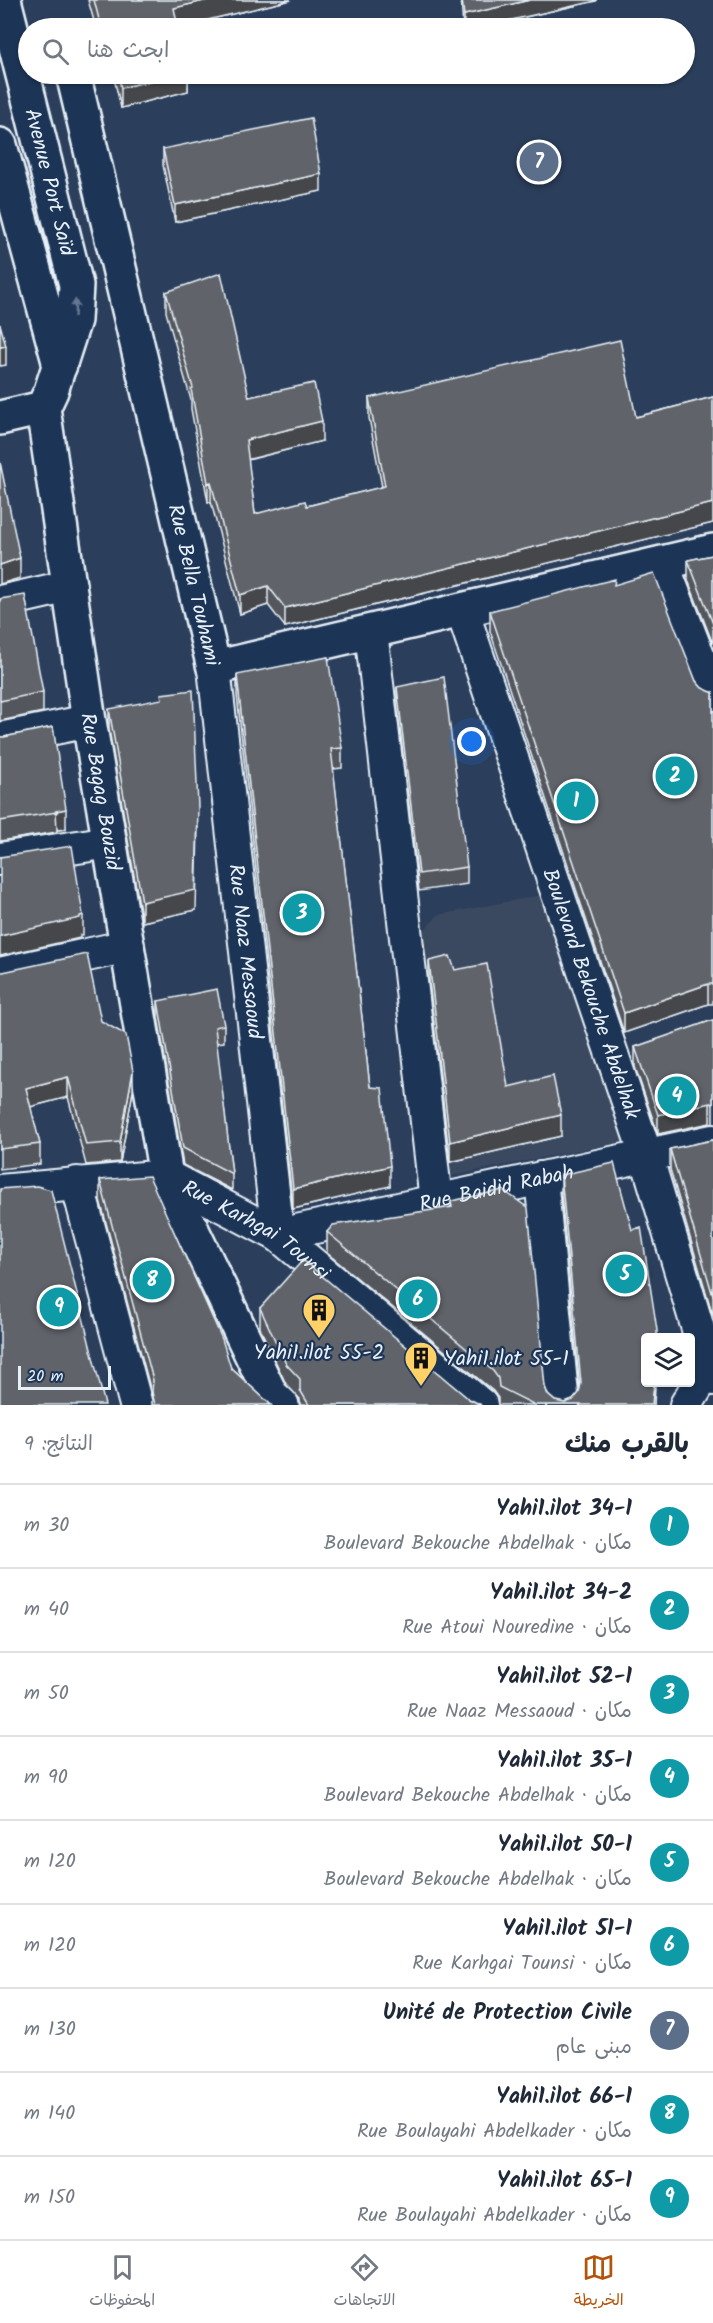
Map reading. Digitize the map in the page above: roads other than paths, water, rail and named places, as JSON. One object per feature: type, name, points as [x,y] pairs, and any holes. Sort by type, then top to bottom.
[{"type":"street","name":"Avenue Port Saïd","points":[[4,0],[18,53]]},
{"type":"street","name":"Avenue Port Saïd","points":[[26,84],[76,285],[74,321],[51,391],[43,408]]},
{"type":"street","name":"Rue Bella Touhami","points":[[75,84],[214,668],[713,551]]},
{"type":"street","name":"Avenue Port Saïd","points":[[0,145],[9,217],[60,365]]},
{"type":"street","points":[[0,418],[43,408]]},
{"type":"street","name":"Rue Bagag Bouzid","points":[[43,408],[89,721],[166,1176],[271,1395],[282,1405]]},
{"type":"street","points":[[662,564],[713,694]]},
{"type":"street","points":[[0,602],[70,586]]},
{"type":"street","name":"Boulevard Bekouche Abdelhak","points":[[462,610],[625,1052],[646,1155],[711,1373]]},
{"type":"street","points":[[371,631],[436,1201]]},
{"type":"street","name":"Rue Naaz Messaoud","points":[[214,668],[278,1235]]},
{"type":"street","points":[[0,739],[89,721]]},
{"type":"street","points":[[0,859],[110,842]]},
{"type":"street","points":[[0,974],[128,946]]},
{"type":"street","name":"Rue Baidid Rabah","points":[[278,1235],[713,1141]]},
{"type":"street","points":[[0,1191],[166,1176]]},
{"type":"street","name":"Rue Karhgai Tounsi","points":[[166,1176],[278,1235],[481,1405]]},
{"type":"street","points":[[541,1178],[563,1405]]},
{"type":"street","points":[[77,1183],[136,1405]]},
{"type":"street","points":[[686,1405],[711,1373]]},
{"type":"place","name":"Unité de Protection Civile","points":[[539,162]]},
{"type":"place","name":"Yahi1.ilot 34-2","points":[[675,776]]},
{"type":"place","name":"Yahi1.ilot 34-1","points":[[576,801]]},
{"type":"place","name":"Yahi1.ilot 52-1","points":[[302,913]]},
{"type":"place","name":"Yahi1.ilot 35-1","points":[[677,1096]]},
{"type":"place","name":"Yahi1.ilot 50-1","points":[[625,1274]]},
{"type":"place","name":"Yahi1.ilot 66-1","points":[[152,1280]]},
{"type":"place","name":"Yahi1.ilot 51-1","points":[[418,1299]]},
{"type":"place","name":"Yahi1.ilot 65-1","points":[[59,1307]]},
{"type":"place","name":"Yahi1.ilot 55-2","points":[[319,1339]]},
{"type":"place","name":"Yahi1.ilot 55-1","points":[[421,1387]]}]
